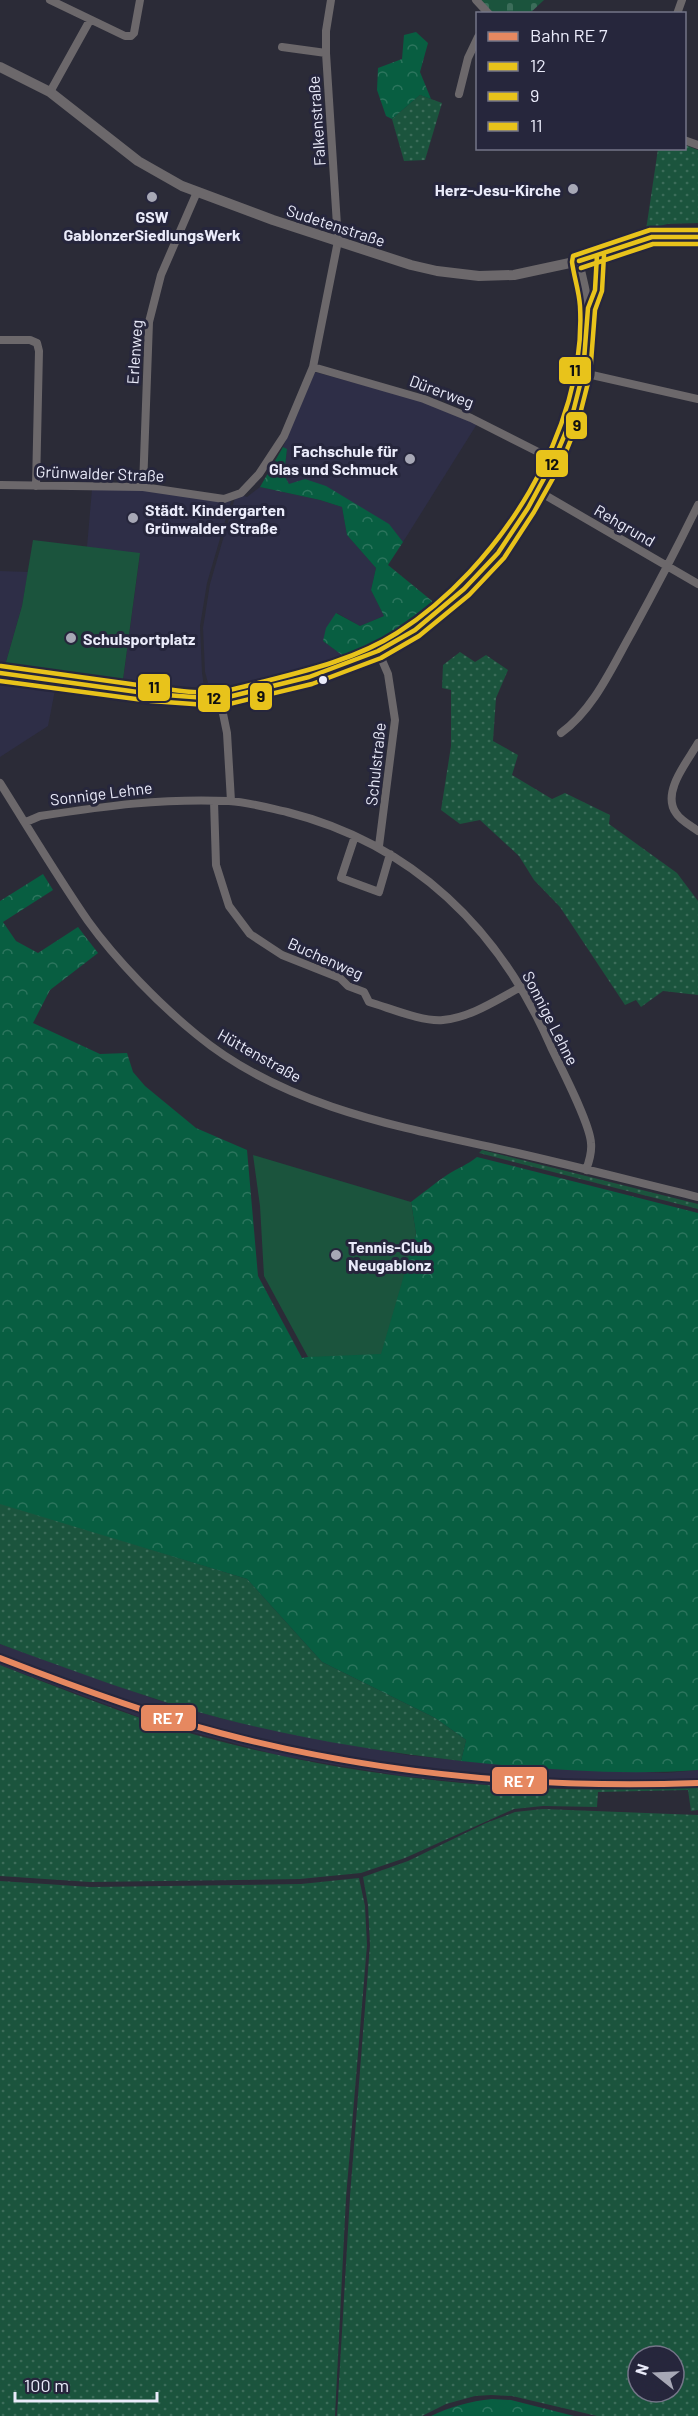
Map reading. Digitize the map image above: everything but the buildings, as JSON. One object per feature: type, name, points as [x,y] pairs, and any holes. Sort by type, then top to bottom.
[{"type":"street","points":[[50,0],[125,36],[131,36],[137,21],[140,0]]},
{"type":"street","name":"Falkenstraße","points":[[234,497],[259,474],[284,436],[313,367],[338,241],[326,53],[326,31],[332,0]]},
{"type":"street","points":[[476,0],[487,12]]},
{"type":"street","points":[[50,92],[90,20]]},
{"type":"street","points":[[459,94],[468,58],[476,39]]},
{"type":"street","points":[[282,47],[326,53]]},
{"type":"street","name":"Sudetenstraße","points":[[0,67],[50,92],[138,161],[196,192],[411,265],[436,271],[479,276],[514,275],[579,261],[652,237],[698,237]]},
{"type":"street","name":"Erlenweg","points":[[143,487],[149,322],[161,275],[196,192]]},
{"type":"street","points":[[588,308],[595,290],[597,255]]},
{"type":"street","points":[[0,673],[153,694],[220,699],[309,677],[378,651],[415,630],[464,589],[498,553],[538,491],[554,460],[571,420],[583,373],[588,308],[579,261]]},
{"type":"street","points":[[0,340],[30,340],[37,343],[39,351],[36,486]]},
{"type":"street","name":"Dürerweg","points":[[313,367],[424,399],[471,418],[554,460]]},
{"type":"street","points":[[583,373],[698,399]]},
{"type":"street","name":"Grünwalder Straße","points":[[0,485],[143,487],[224,499],[234,497]]},
{"type":"street","name":"Rehgrund","points":[[538,491],[698,584]]},
{"type":"street","points":[[561,733],[578,721],[596,694],[668,567],[698,505]]},
{"type":"street","name":"Schulstraße","points":[[378,651],[388,674],[395,720],[379,846]]},
{"type":"street","points":[[220,699],[227,733],[231,801]]},
{"type":"street","points":[[698,743],[673,786],[672,803],[676,814],[698,831]]},
{"type":"street","name":"Hüttenstraße","points":[[0,783],[89,922],[129,970],[172,1014],[233,1061],[284,1089],[342,1110],[698,1197]]},
{"type":"street","name":"Sonnige Lehne","points":[[26,822],[40,816],[143,801],[180,799],[231,801],[317,820],[379,846],[459,907],[490,942],[521,987],[543,1028],[585,1124],[591,1142],[586,1170]]},
{"type":"street","name":"Buchenweg","points":[[214,801],[216,865],[229,906],[250,934],[282,955],[340,978],[348,986],[364,992],[369,1002],[408,1014],[441,1020],[475,1012],[521,987]]},
{"type":"street","points":[[355,836],[341,878],[379,892],[390,854]]},
{"type":"shaded area","points":[[315,372],[421,401],[477,424],[403,542],[388,524],[289,485],[284,475],[287,450],[283,447]]},
{"type":"shaded area","points":[[260,487],[342,507],[347,535],[376,568],[371,590],[384,616],[360,626],[337,613],[323,641],[346,658],[280,679],[211,694],[205,672],[203,628],[210,584],[235,498],[241,495],[247,497]]},
{"type":"shaded area","points":[[92,489],[141,490],[231,501],[207,583],[200,626],[205,693],[122,687],[140,554],[87,547]]},
{"type":"shaded area","points":[[0,571],[28,572],[22,606],[4,669],[0,669]]},
{"type":"shaded area","points":[[0,677],[56,685],[48,726],[0,757]]},
{"type":"shaded area","points":[[0,1644],[158,1700],[224,1719],[288,1733],[407,1755],[504,1765],[666,1773],[698,1770],[698,1786],[664,1789],[511,1787],[402,1776],[281,1756],[150,1721],[0,1665]]},
{"type":"green space","points":[[479,0],[544,0],[531,12],[491,12]]},
{"type":"green space","points":[[416,32],[428,43],[420,72],[431,99],[420,95],[392,119],[386,116],[377,90],[378,68],[402,59],[404,35]]},
{"type":"green space","points":[[420,95],[442,103],[425,160],[404,161],[392,119]]},
{"type":"green space","points":[[686,145],[698,150],[698,223],[667,224],[646,230],[658,150],[686,150]]},
{"type":"green space","points":[[283,447],[287,449],[284,475],[289,484],[305,479],[326,486],[389,524],[403,542],[388,565],[437,605],[394,636],[346,658],[323,641],[326,628],[336,613],[360,626],[384,616],[371,590],[376,568],[347,535],[342,507],[260,487]]},
{"type":"green space","name":"Schulsportplatz","points":[[33,540],[140,553],[122,687],[4,669],[22,606]]},
{"type":"green space","points":[[460,652],[475,662],[486,655],[508,670],[496,698],[493,741],[518,755],[512,775],[552,799],[565,793],[610,815],[609,824],[677,873],[698,901],[698,995],[663,991],[641,1007],[636,1000],[625,1005],[560,907],[534,880],[519,856],[480,820],[460,824],[441,810],[451,746],[451,690],[442,688],[443,665]]},
{"type":"green space","points":[[43,874],[53,890],[3,922],[16,941],[38,953],[78,927],[98,953],[50,990],[33,1023],[100,1054],[127,1053],[133,1072],[145,1086],[196,1128],[247,1150],[258,1276],[302,1358],[308,1357],[416,1235],[411,1202],[447,1175],[477,1157],[698,1213],[698,1770],[609,1772],[461,1761],[466,1740],[435,1718],[322,1662],[247,1579],[0,1504],[0,901]]},
{"type":"green space","points":[[482,1150],[698,1204],[698,1209],[479,1153]]},
{"type":"green space","name":"Tennis-Club Neugablonz","points":[[253,1155],[411,1202],[416,1234],[381,1354],[308,1357],[264,1276],[260,1206]]},
{"type":"green space","points":[[0,1503],[247,1579],[322,1662],[435,1718],[466,1740],[461,1761],[342,1744],[224,1719],[139,1694],[0,1644]]},
{"type":"green space","points":[[0,1665],[149,1721],[281,1756],[421,1779],[491,1785],[561,1789],[698,1786],[698,1810],[691,1811],[688,1790],[598,1792],[597,1807],[543,1806],[514,1809],[405,1858],[361,1873],[300,1879],[90,1882],[0,1876]]},
{"type":"green space","points":[[543,1809],[698,1815],[698,2416],[597,2416],[512,2396],[491,2395],[475,2396],[446,2404],[422,2416],[337,2416],[350,2196],[370,1945],[368,1905],[363,1877],[408,1861],[486,1823],[515,1812]]},
{"type":"green space","points":[[359,1878],[365,1906],[367,1945],[346,2198],[335,2416],[0,2416],[0,1881],[91,1887],[301,1884]]},
{"type":"green space","points":[[492,2399],[511,2400],[574,2416],[431,2416],[460,2405]]},
{"type":"transit line","name":"11","points":[[1,666],[181,691],[217,692],[317,668],[366,650],[397,633],[434,605],[470,572],[502,534],[529,492],[552,447],[569,400],[578,353],[580,306],[572,262],[573,256],[650,230],[698,230]]},
{"type":"transit line","name":"12","points":[[579,261],[652,237],[698,237]]},
{"type":"transit line","name":"9","points":[[581,268],[653,244],[698,244]]},
{"type":"transit line","name":"12","points":[[0,673],[152,694],[220,699],[309,677],[378,651],[415,630],[464,589],[498,553],[528,508],[554,460],[571,420],[583,373],[588,308],[595,290],[597,255]]},
{"type":"transit line","name":"9","points":[[0,681],[151,701],[221,706],[312,684],[381,658],[419,636],[469,595],[504,558],[534,512],[561,464],[578,422],[590,375],[595,310],[602,291],[604,255]]},
{"type":"transit line","points":[[0,1658],[164,1717],[220,1733],[338,1759],[457,1776],[517,1781],[698,1783]]},
{"type":"place","name":"Herz-Jesu-Kirche","points":[[573,189]]},
{"type":"place","name":"GSW GablonzerSiedlungsWerk","points":[[152,197]]},
{"type":"place","name":"Fachschule für Glas und Schmuck","points":[[410,459]]},
{"type":"place","name":"Städt. Kindergarten Grünwalder Straße","points":[[133,518]]},
{"type":"place","name":"Schulsportplatz","points":[[71,638]]},
{"type":"place","name":"Tennis-Club Neugablonz","points":[[336,1255]]}]
